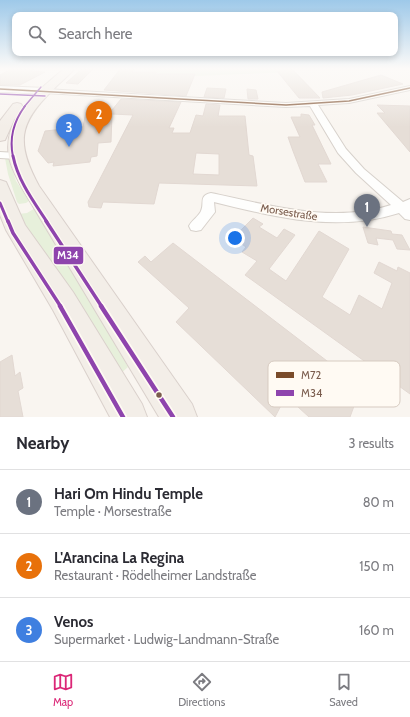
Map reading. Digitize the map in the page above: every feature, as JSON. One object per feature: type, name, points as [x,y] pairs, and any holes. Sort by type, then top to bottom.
[{"type":"main road","points":[[43,87],[21,121],[8,156],[31,188],[179,417]]},
{"type":"main road","points":[[0,137],[13,111],[44,87]]},
{"type":"main road","points":[[0,89],[39,91]]},
{"type":"main road","points":[[3,196],[25,210],[32,207],[38,201]]},
{"type":"main road","points":[[3,196],[17,230],[63,301],[129,417]]},
{"type":"street","points":[[39,91],[266,105],[314,105],[367,98],[410,88]]},
{"type":"street","name":"Morsestraße","points":[[314,105],[342,151],[360,171],[407,209]]},
{"type":"street","name":"Morsestraße","points":[[196,226],[208,212],[208,201],[211,197],[286,214],[337,219],[358,218],[407,209]]},
{"type":"green space","points":[[8,157],[16,181],[20,187],[27,191],[30,200],[26,203],[19,204],[17,202],[8,174],[5,158]]},
{"type":"green space","points":[[37,207],[128,367],[119,375],[55,276],[18,214],[27,213]]},
{"type":"building","points":[[106,87],[189,87],[186,96],[104,90]]},
{"type":"building","points":[[290,87],[310,87],[320,98],[299,98]]},
{"type":"building","points":[[338,87],[387,87],[352,95],[323,98],[322,92]]},
{"type":"building","points":[[207,88],[226,89],[224,98],[204,97]]},
{"type":"building","points":[[247,89],[256,90],[258,99],[248,99]]},
{"type":"building","points":[[121,99],[181,102],[169,128],[174,128],[172,133],[190,133],[196,115],[203,116],[206,104],[220,105],[218,116],[245,116],[249,155],[253,156],[257,186],[159,183],[154,204],[103,202],[101,208],[89,207],[88,202],[133,115],[112,114],[111,142],[98,143],[97,156],[91,157],[90,162],[53,166],[54,162],[48,163],[38,151],[45,131],[83,127],[86,112],[112,110]],"holes":[[[196,153],[219,154],[219,175],[193,174]]]},
{"type":"building","points":[[377,105],[410,106],[410,152],[377,113],[385,113]]},
{"type":"building","points":[[301,114],[309,115],[315,125],[312,125],[331,164],[318,164],[327,182],[305,182],[293,151],[288,137],[300,137],[291,117],[301,117]]},
{"type":"building","points":[[253,218],[263,224],[259,227],[277,238],[284,229],[295,235],[269,269],[286,281],[319,231],[349,249],[322,297],[350,315],[359,295],[382,309],[392,283],[374,273],[379,262],[397,271],[398,267],[410,273],[410,394],[400,387],[400,361],[364,361],[245,275],[257,261],[242,252],[246,247],[233,238]]},
{"type":"building","points":[[363,227],[391,231],[392,234],[402,235],[410,250],[397,249],[393,240],[376,238],[378,245],[368,243]]},
{"type":"building","points":[[173,243],[327,361],[268,361],[268,407],[280,407],[275,417],[176,322],[189,308],[138,262],[145,256],[151,262]]},
{"type":"building","points":[[12,355],[15,376],[20,372],[23,388],[18,391],[23,417],[0,417],[0,362]]},
{"type":"building","points":[[298,407],[354,407],[350,417],[309,417]]},
{"type":"transit line","name":"M34","points":[[41,87],[29,100],[14,124],[11,148],[19,175],[27,191],[173,417]]},
{"type":"transit line","name":"M72","points":[[0,89],[286,105],[349,101],[410,88]]},
{"type":"transit line","name":"M34","points":[[0,94],[45,96]]},
{"type":"transit line","name":"M34","points":[[0,203],[13,233],[59,304],[123,417]]},
{"type":"place","name":"L'Arancina La Regina","points":[[99,134]]},
{"type":"place","name":"Venos","points":[[69,147]]},
{"type":"place","name":"Hari Om Hindu Temple","points":[[367,227]]}]
